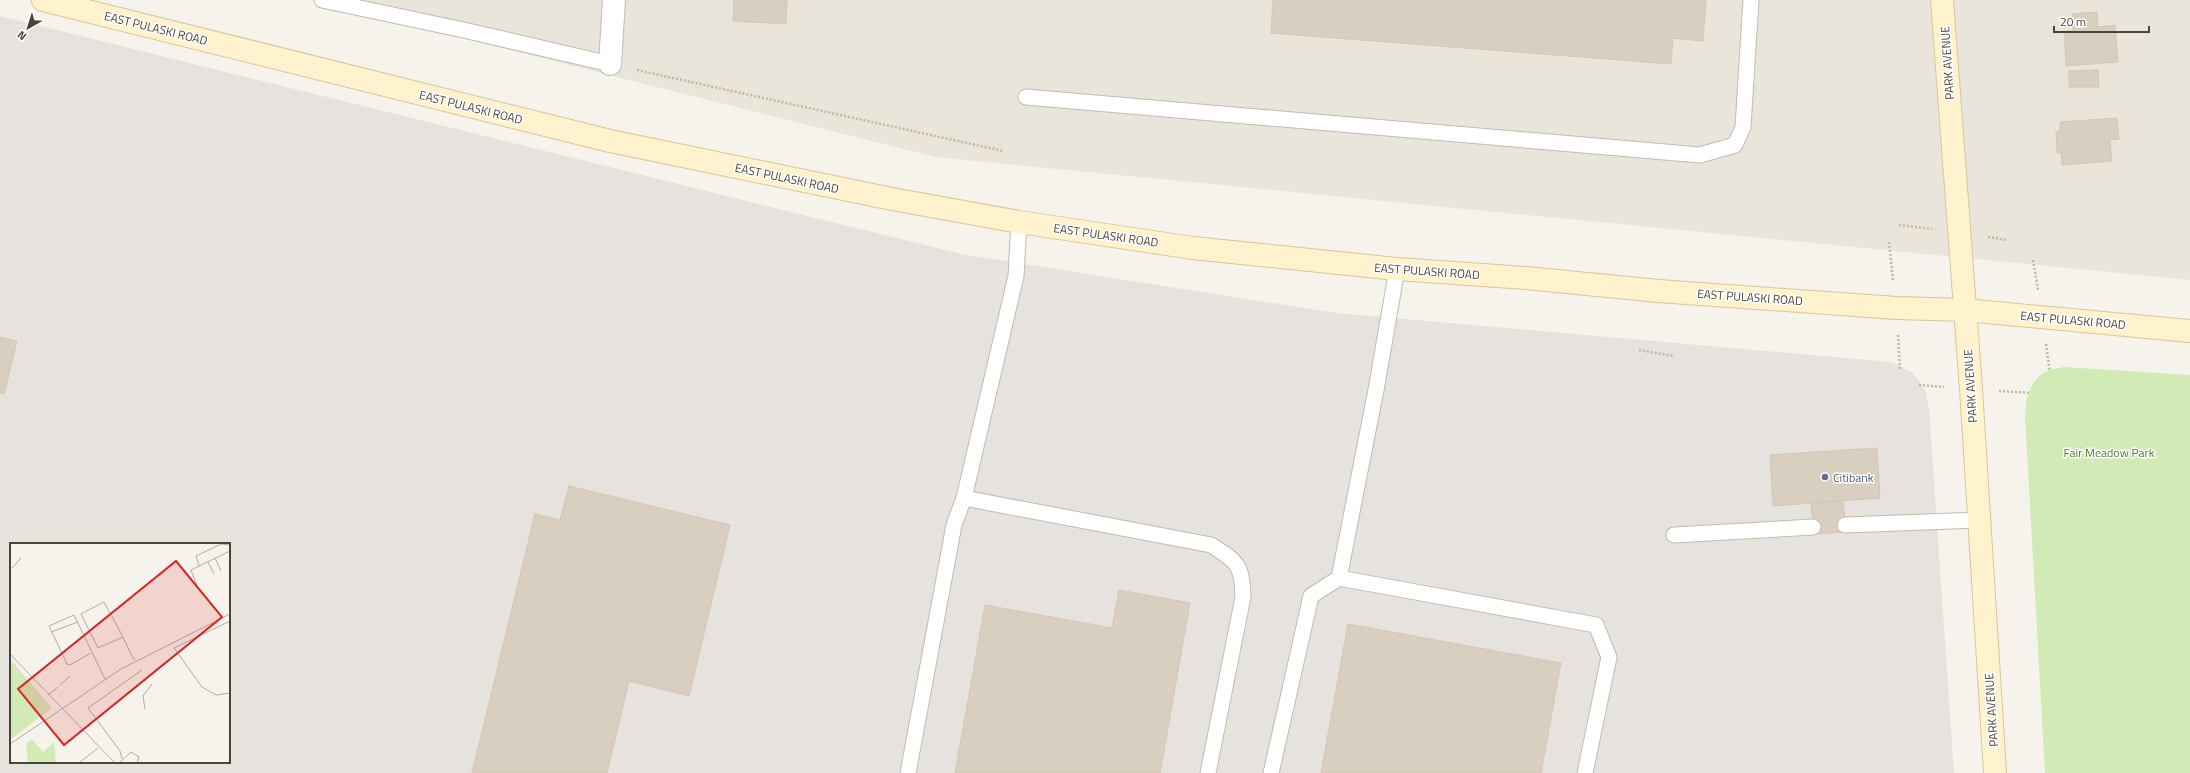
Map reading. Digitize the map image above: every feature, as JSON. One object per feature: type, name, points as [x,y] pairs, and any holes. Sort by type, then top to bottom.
[{"type":"main road","name":"EAST PULASKI ROAD","points":[[43,0],[610,141],[892,199],[1019,222],[1193,248],[1397,269],[1817,302],[1965,310],[2190,331]]},
{"type":"main road","name":"PARK AVENUE","points":[[1942,0],[1965,310],[1995,773]]},
{"type":"street","points":[[610,64],[614,0]]},
{"type":"lane","points":[[322,0],[468,31],[610,64]]},
{"type":"lane","points":[[1026,97],[1700,155],[1735,145],[1743,127],[1750,0]]},
{"type":"lane","points":[[908,773],[954,525],[964,498],[1016,276],[1019,222]]},
{"type":"lane","points":[[1339,578],[1376,390],[1397,269]]},
{"type":"lane","points":[[964,498],[1211,545],[1230,557],[1242,573],[1243,597],[1208,773]]},
{"type":"lane","points":[[1845,525],[1979,520]]},
{"type":"lane","points":[[1674,535],[1814,527]]},
{"type":"lane","points":[[1271,773],[1311,596],[1339,578],[1596,625],[1609,657],[1585,773]]},
{"type":"path","points":[[610,64],[1003,152]]},
{"type":"path","points":[[1639,350],[1673,356]]},
{"type":"shaded area","points":[[311,0],[2190,0],[2190,280],[935,157]]},
{"type":"shaded area","points":[[0,16],[961,254],[1336,313],[1892,362],[1913,373],[1925,390],[1929,408],[1954,773],[0,773]]},
{"type":"green space","name":"Fair Meadow Park","points":[[2063,367],[2190,375],[2190,773],[2045,773],[2025,416],[2029,391],[2035,380],[2047,371]]},
{"type":"building","points":[[734,0],[787,0],[786,24],[733,21]]},
{"type":"building","points":[[1273,0],[1706,0],[1703,41],[1673,38],[1671,64],[1271,33]]},
{"type":"building","points":[[2097,12],[2098,27],[2115,25],[2118,62],[2066,66],[2064,31],[2073,31],[2072,14]]},
{"type":"building","points":[[2098,70],[2099,87],[2069,87],[2069,71]]},
{"type":"building","points":[[2117,118],[2119,139],[2110,140],[2112,161],[2062,165],[2061,153],[2057,153],[2056,132],[2060,132],[2060,122]]},
{"type":"building","points":[[0,337],[17,341],[4,394],[0,393]]},
{"type":"building","name":"Citibank","points":[[1877,448],[1880,498],[1773,506],[1770,455]]},
{"type":"building","points":[[569,486],[730,525],[689,696],[629,681],[607,773],[472,773],[535,514],[560,520]]},
{"type":"building","points":[[1843,501],[1846,532],[1814,534],[1811,503]]},
{"type":"building","points":[[1119,590],[1190,603],[1160,773],[955,773],[985,605],[1112,628]]},
{"type":"building","points":[[1348,624],[1561,663],[1541,773],[1321,773]]},
{"type":"place","name":"Citibank","points":[[1825,477]]}]
